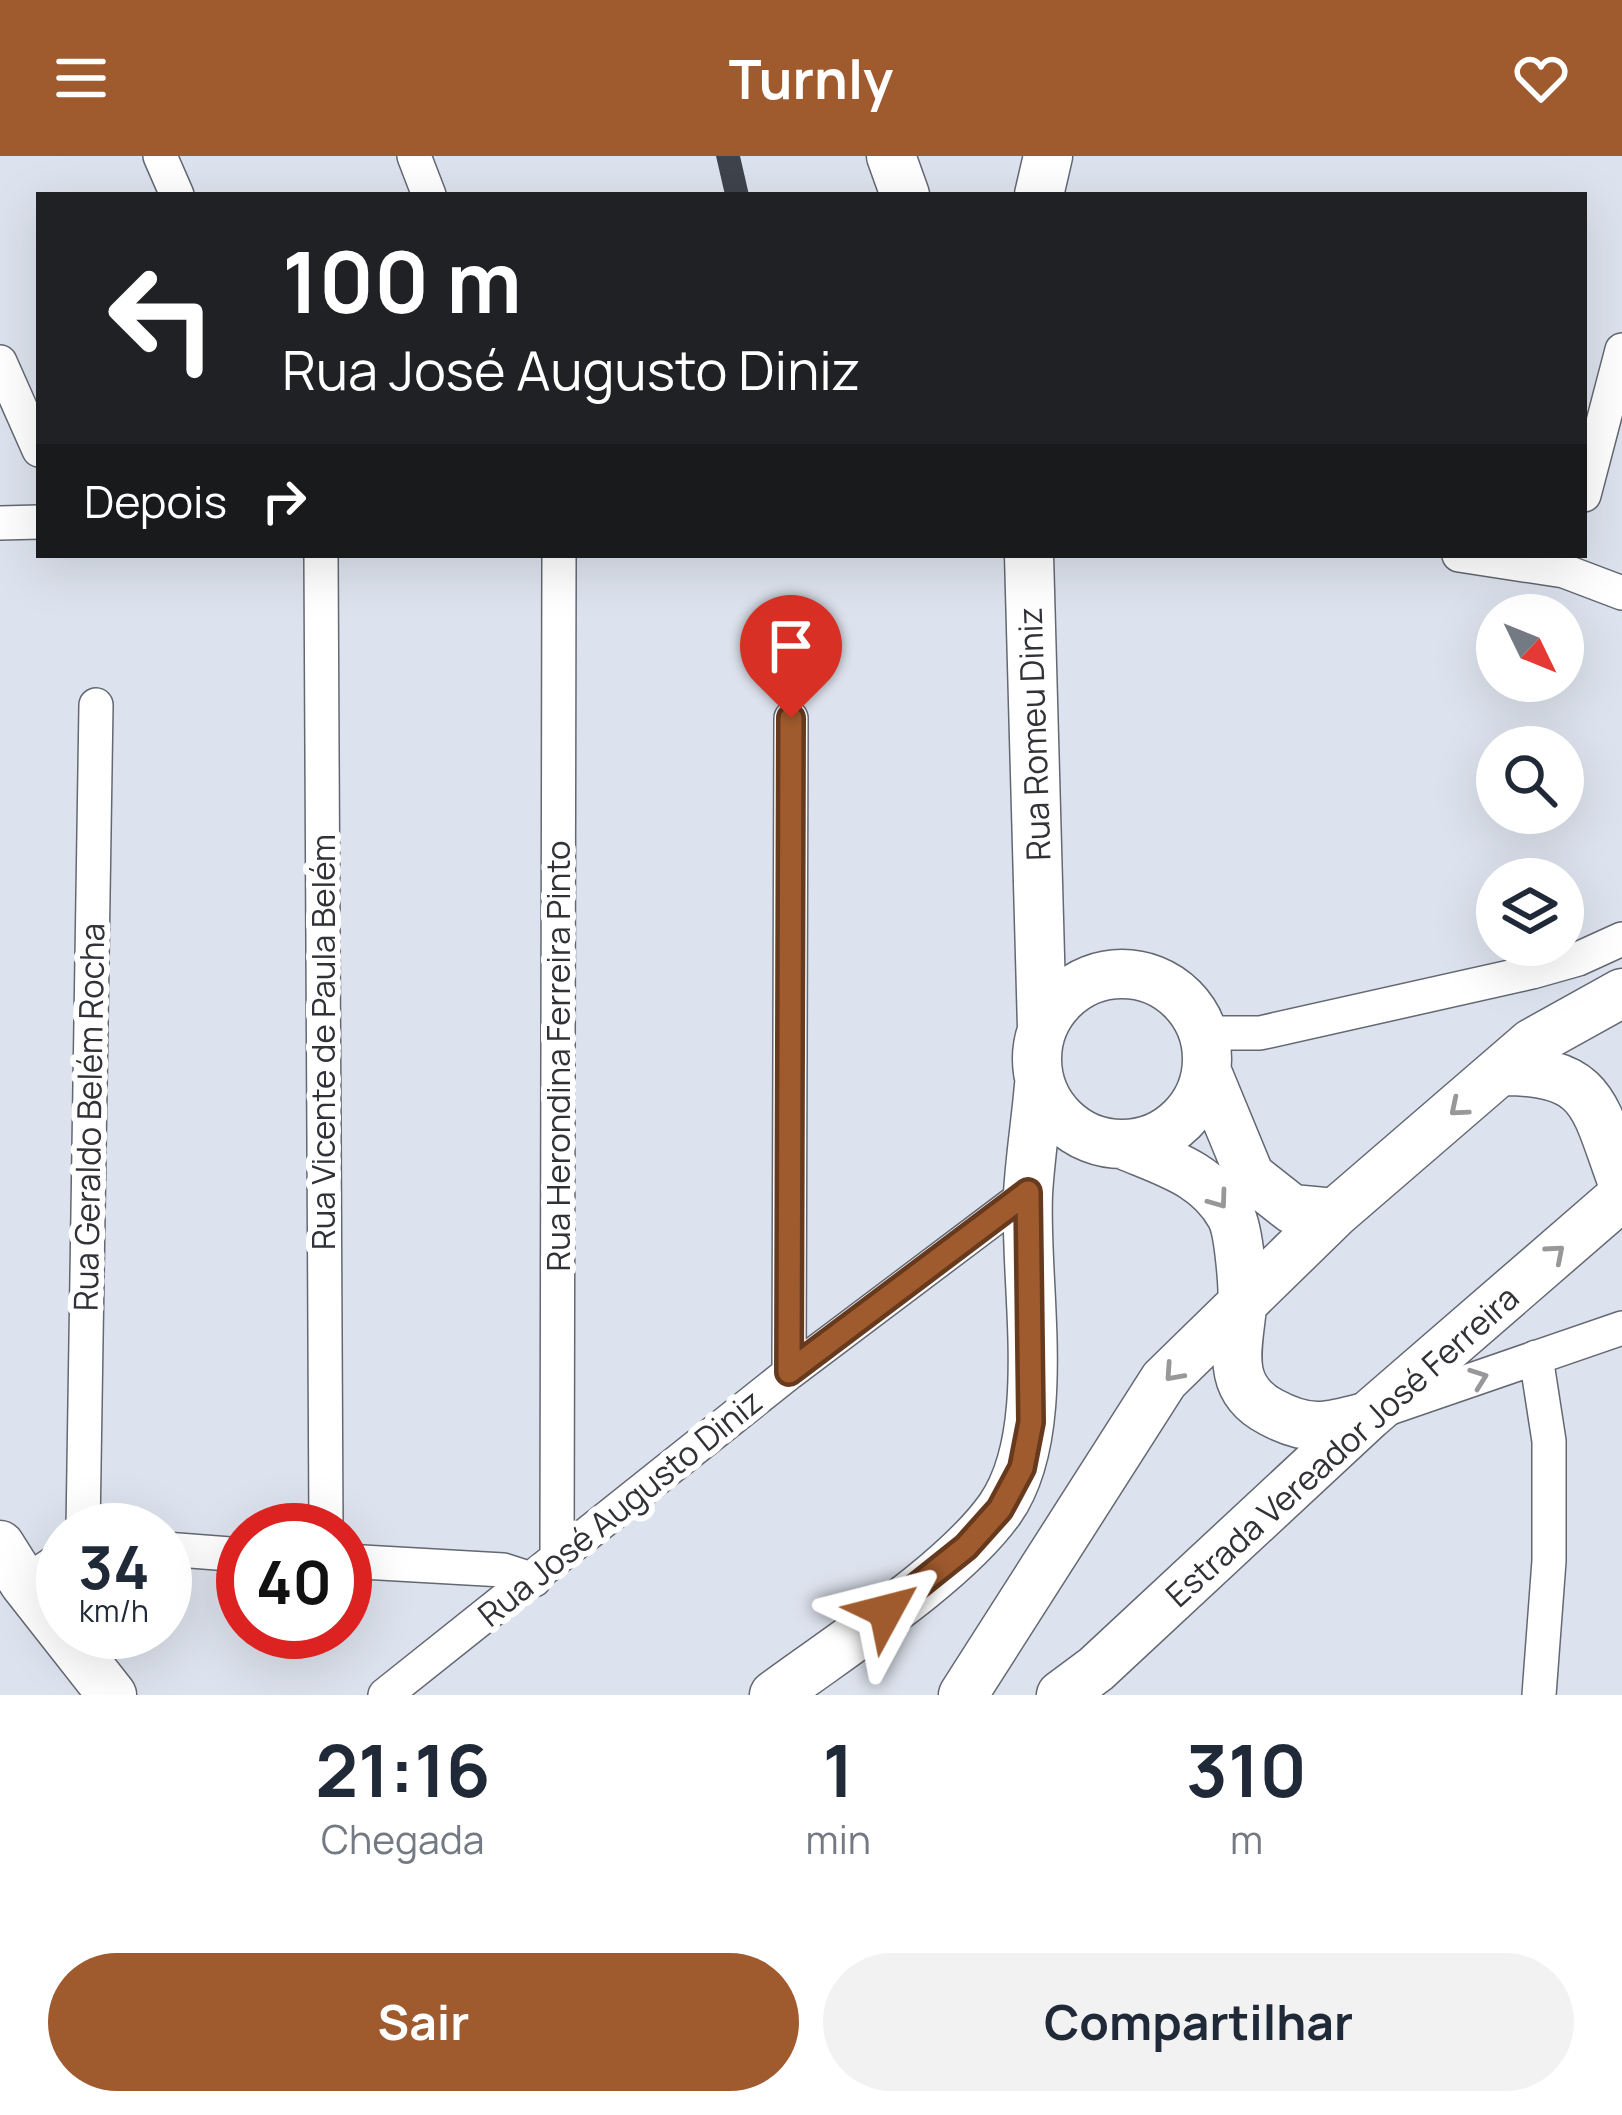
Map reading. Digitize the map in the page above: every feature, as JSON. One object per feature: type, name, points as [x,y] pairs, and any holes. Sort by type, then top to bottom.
[{"type":"street","points":[[160,156],[176,192]]},
{"type":"street","points":[[414,156],[428,192]]},
{"type":"street","points":[[891,156],[904,192]]},
{"type":"street","points":[[1040,192],[1048,156]]},
{"type":"street","points":[[1587,484],[1622,350]]},
{"type":"street","points":[[0,362],[36,443]]},
{"type":"street","points":[[0,524],[36,522]]},
{"type":"street","name":"Rua Vicente de Paula Belém","points":[[321,558],[326,1503]]},
{"type":"street","name":"Rua Herondina Ferreira Pinto","points":[[546,1569],[559,558]]},
{"type":"street","name":"Rua Romeu Diniz","points":[[1029,558],[1042,1029]]},
{"type":"street","points":[[1500,558],[1566,563],[1622,593]]},
{"type":"street","name":"Rua Geraldo Belém Rocha","points":[[83,1503],[96,705]]},
{"type":"street","points":[[789,1372],[791,718]]},
{"type":"street","points":[[1040,914],[1068,947],[1092,963],[1115,973],[1153,978],[1185,1000],[1250,1176],[1292,1209],[1335,1213]]},
{"type":"street","points":[[1206,1053],[1260,1033],[1532,972],[1578,959],[1622,939]]},
{"type":"street","points":[[774,1695],[966,1547],[1000,1509],[1022,1468],[1031,1422],[1028,1192],[1044,1116],[1042,1029],[1050,1010],[1078,984],[1115,973]]},
{"type":"street","points":[[963,1695],[1165,1380],[1335,1213],[1532,1043],[1622,993]]},
{"type":"street","points":[[1127,1145],[1164,1134],[1193,1108],[1206,1053]]},
{"type":"street","points":[[1502,1071],[1542,1070],[1572,1084],[1589,1100],[1603,1126],[1622,1181]]},
{"type":"street","points":[[1044,1116],[1089,1140],[1127,1145],[1207,1183],[1234,1220],[1243,1304],[1235,1343],[1237,1372],[1262,1408],[1294,1425],[1315,1428],[1368,1416],[1622,1328]]},
{"type":"street","name":"Rua José Augusto Diniz","points":[[385,1695],[789,1372],[1028,1192]]},
{"type":"street","name":"Estrada Vereador José Ferreira","points":[[1061,1695],[1096,1669],[1368,1416],[1622,1196]]},
{"type":"street","points":[[1536,1357],[1549,1441],[1549,1561],[1540,1695]]},
{"type":"street","points":[[29,1562],[112,1695]]},
{"type":"street","points":[[372,1563],[546,1569]]},
{"type":"building","points":[[716,156],[740,156],[748,192],[724,192]]},
{"type":"route","points":[[791,718],[789,1372],[1028,1192],[1031,1422],[1022,1468],[1000,1509],[966,1547],[886,1611]]}]
